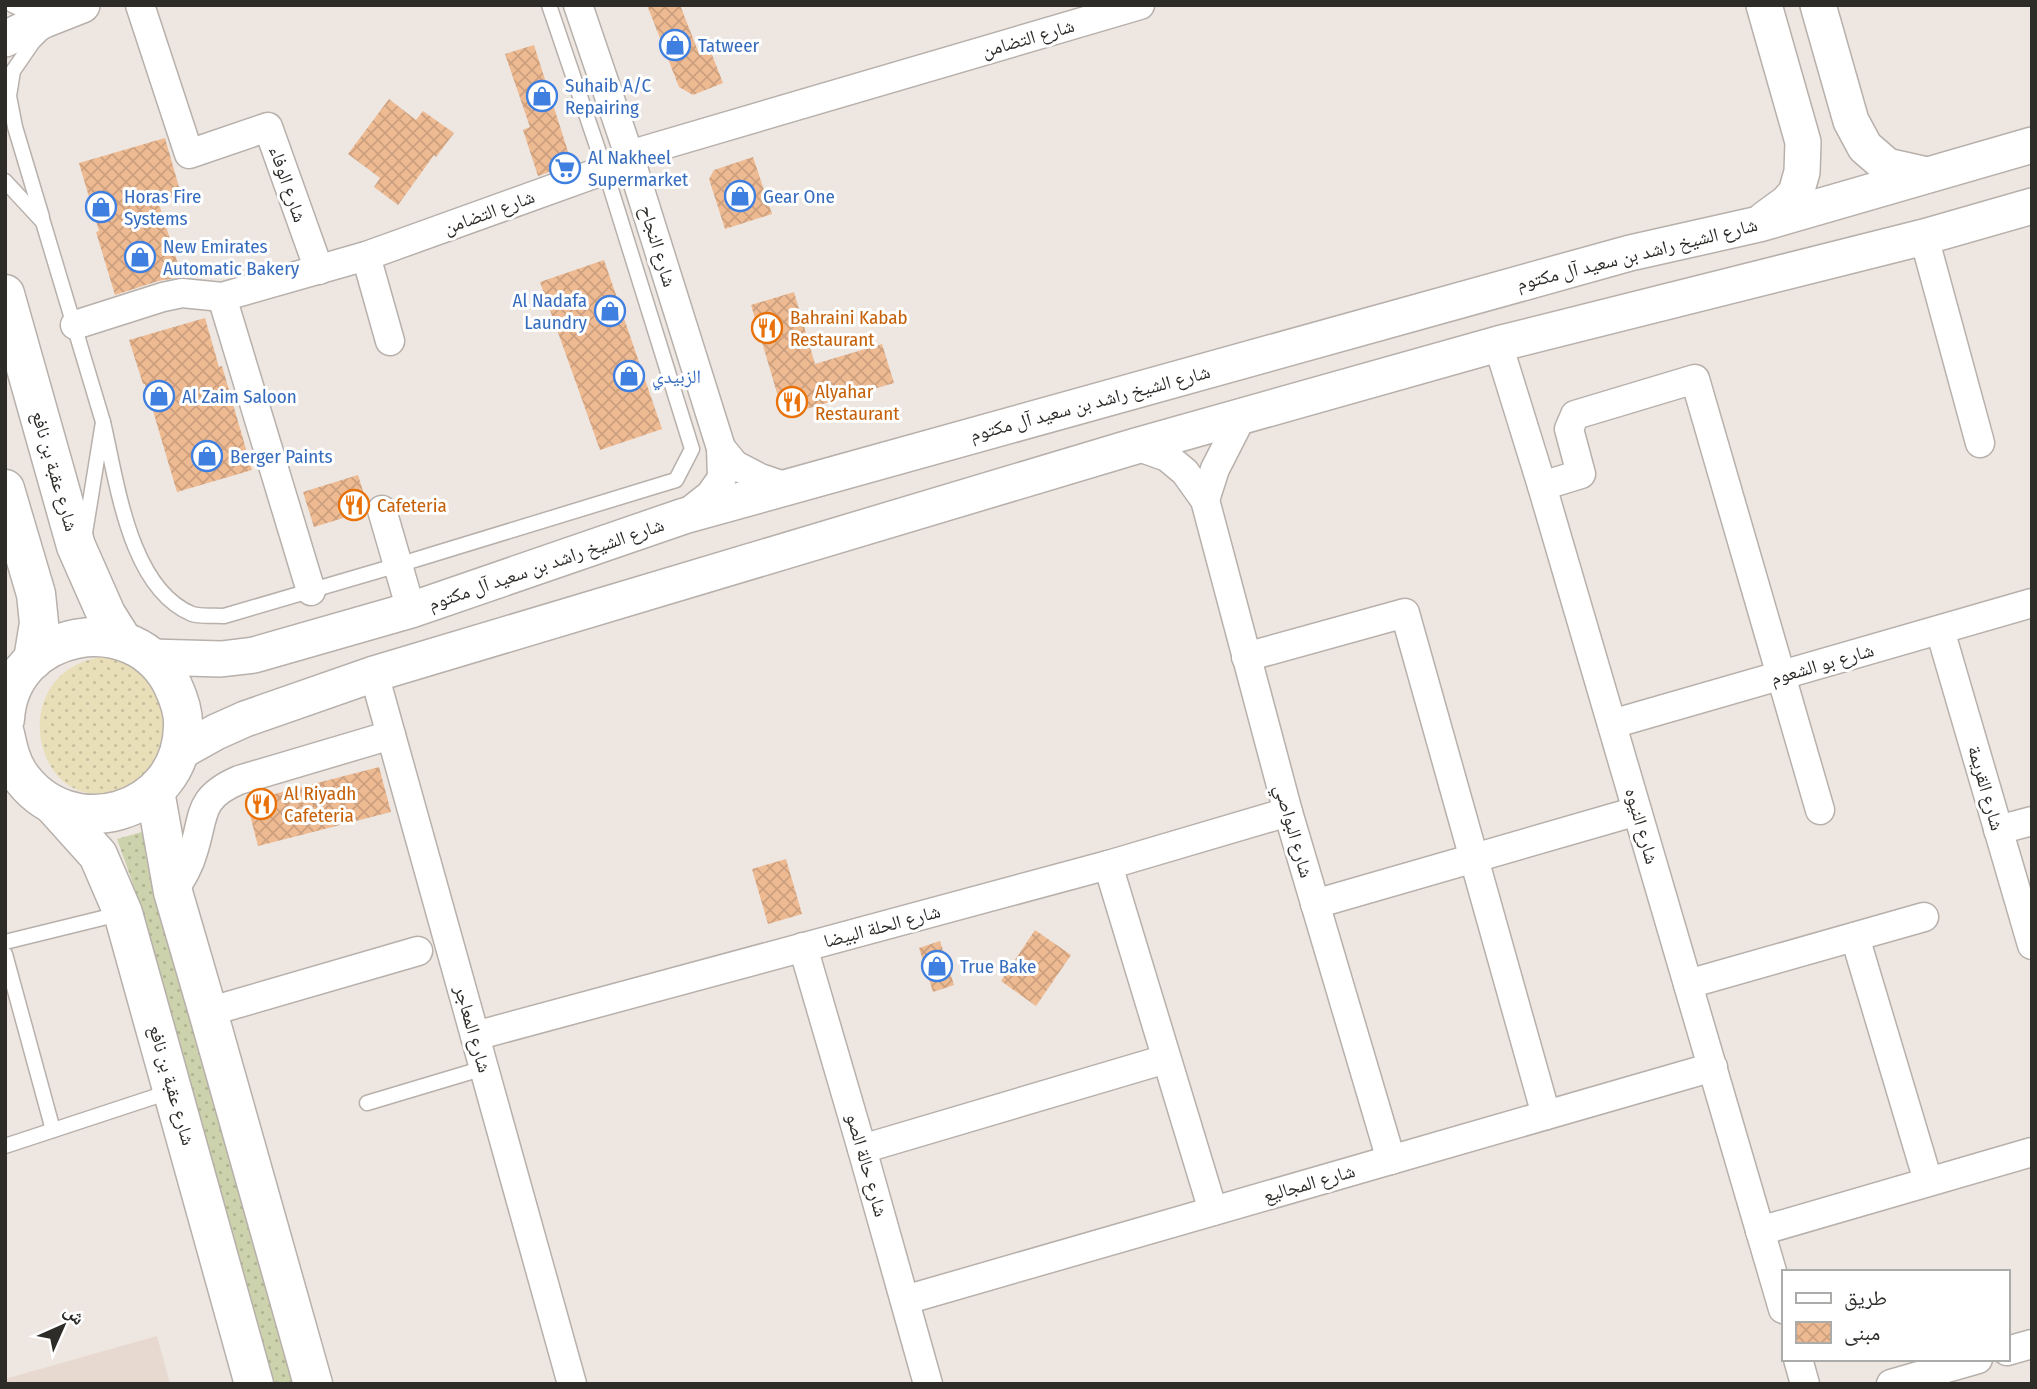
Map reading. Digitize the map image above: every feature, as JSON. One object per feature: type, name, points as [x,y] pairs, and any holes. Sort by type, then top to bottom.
[{"type":"main road","name":"شارع عقبة بن نافع","points":[[5,294],[76,546],[106,614],[137,649],[169,676],[180,700],[183,726],[180,752]]},
{"type":"main road","points":[[5,489],[36,594],[39,623],[14,690]]},
{"type":"main road","points":[[14,690],[52,646],[75,638],[99,636],[137,649]]},
{"type":"main road","name":"شارع عقبة بن نافع","points":[[5,734],[9,752],[30,795],[98,855],[123,912],[254,1384]]},
{"type":"main road","points":[[30,795],[73,813],[95,815],[117,812],[137,804],[155,791],[170,774],[180,752]]},
{"type":"main road","points":[[155,791],[173,892],[313,1384]]},
{"type":"street","name":"شارع الوفاء","points":[[140,5],[189,154],[268,127],[319,270]]},
{"type":"street","name":"شارع النجاح","points":[[578,5],[629,155],[721,448],[722,478],[710,495],[684,516]]},
{"type":"street","name":"شارع التضامن","points":[[75,325],[163,297],[182,293],[222,297],[366,256],[605,170],[629,155],[1140,5]]},
{"type":"street","points":[[1759,224],[1796,193],[1802,172],[1803,142],[1764,5]]},
{"type":"street","points":[[1818,5],[1851,121],[1865,147],[1887,166],[1927,175]]},
{"type":"street","points":[[5,28],[62,13]]},
{"type":"street","points":[[5,39],[62,13]]},
{"type":"street","name":"شارع الشيخ راشد بن سعيد آل مكتوم","points":[[137,649],[220,659],[254,655],[411,610],[684,516],[1630,253],[1759,224],[2032,145]]},
{"type":"street","points":[[180,752],[245,719],[374,674],[1136,446],[1498,344],[1924,237],[2032,206]]},
{"type":"street","points":[[1924,237],[1980,443]]},
{"type":"street","points":[[1364,382],[1347,373],[1343,359],[1352,347],[1495,304],[1630,253]]},
{"type":"street","points":[[366,256],[390,341]]},
{"type":"street","points":[[222,297],[311,591]]},
{"type":"street","name":"شارع النيوه","points":[[1498,344],[1782,1306]]},
{"type":"street","points":[[1542,486],[1581,474],[1569,429],[1575,415],[1695,379],[1820,810]]},
{"type":"street","points":[[1205,500],[1215,469],[1242,416]]},
{"type":"street","name":"شارع البواصي","points":[[1136,446],[1167,457],[1185,472],[1205,500],[1288,812],[1391,1160]]},
{"type":"street","points":[[721,448],[735,465],[760,478],[787,487]]},
{"type":"street","points":[[382,510],[411,610]]},
{"type":"street","name":"شارع بو الشعوم","points":[[1612,724],[2032,603]]},
{"type":"street","points":[[1246,657],[1405,614],[1546,1115]]},
{"type":"street","name":"شارع القريمة","points":[[1940,630],[2032,945]]},
{"type":"street","name":"شارع المعاجر","points":[[374,674],[572,1384]]},
{"type":"street","points":[[173,892],[193,853],[201,814],[220,790],[239,780],[391,735]]},
{"type":"street","points":[[1315,904],[1637,811]]},
{"type":"street","name":"شارع الحلة البيضا","points":[[475,1036],[1108,865],[1288,812]]},
{"type":"street","points":[[1998,830],[2032,821]]},
{"type":"street","points":[[1108,865],[1213,1211]]},
{"type":"street","points":[[1688,984],[1924,917]]},
{"type":"street","points":[[1855,937],[1928,1181]]},
{"type":"street","name":"شارع حالة الصو","points":[[803,947],[928,1384]]},
{"type":"street","points":[[208,1012],[418,951]]},
{"type":"street","points":[[862,1149],[1166,1059]]},
{"type":"street","name":"شارع المجاليع","points":[[905,1300],[1713,1067]]},
{"type":"street","points":[[1760,1231],[2032,1152]]},
{"type":"street","points":[[2009,1350],[2032,1344]]},
{"type":"street","points":[[1799,1361],[1805,1384]]},
{"type":"street","points":[[1891,1384],[1971,1361]]},
{"type":"lane","points":[[12,5],[21,9],[62,13]]},
{"type":"lane","points":[[62,13],[33,42],[13,71],[9,96],[15,127],[103,422],[128,529],[145,570],[166,599],[194,615],[224,616],[676,480],[692,449],[605,170],[549,5]]},
{"type":"lane","points":[[5,181],[43,222]]},
{"type":"lane","points":[[81,559],[103,422]]},
{"type":"lane","points":[[5,942],[123,912]]},
{"type":"lane","points":[[5,954],[53,1130]]},
{"type":"lane","points":[[367,1102],[484,1068]]},
{"type":"lane","points":[[5,1146],[174,1090]]},
{"type":"shaded area","points":[[157,1336],[170,1384],[5,1384],[5,1379]]},
{"type":"green space","points":[[149,830],[299,1384],[271,1384],[131,878],[117,839]]},
{"type":"sand","points":[[102,657],[120,660],[151,680],[169,731],[144,779],[124,788],[93,794],[69,785],[51,767],[41,742],[41,715],[50,689],[70,668]]},
{"type":"building","points":[[647,5],[680,5],[698,51],[709,47],[723,83],[693,95],[679,87]]},
{"type":"building","points":[[534,45],[572,164],[538,176],[523,130],[530,127],[505,54]]},
{"type":"building","points":[[389,99],[416,120],[423,111],[454,133],[436,157],[434,155],[398,205],[374,187],[380,178],[348,154]]},
{"type":"building","points":[[165,138],[181,194],[158,201],[182,277],[158,281],[115,295],[79,163]]},
{"type":"building","name":"Gear One","points":[[753,157],[772,214],[725,229],[709,179],[714,170]]},
{"type":"building","points":[[604,260],[662,429],[600,450],[540,282]]},
{"type":"building","points":[[794,292],[815,364],[882,344],[894,383],[789,414],[782,410],[751,305]]},
{"type":"building","points":[[205,318],[252,470],[177,492],[129,340]]},
{"type":"building","points":[[358,475],[367,504],[366,511],[314,527],[303,492]]},
{"type":"building","points":[[379,767],[391,812],[258,846],[250,815],[263,797]]},
{"type":"building","points":[[786,859],[802,914],[768,924],[752,869]]},
{"type":"building","points":[[1035,930],[1071,955],[1036,1006],[1001,981]]},
{"type":"building","name":"True Bake","points":[[940,941],[954,985],[933,992],[919,948]]},
{"type":"place","name":"Tatweer","points":[[675,45]]},
{"type":"place","name":"Suhaib A/C Repairing","points":[[542,96]]},
{"type":"place","name":"Al Nakheel Supermarket","points":[[565,168]]},
{"type":"place","name":"Gear One","points":[[740,196]]},
{"type":"place","name":"Horas Fire Systems","points":[[101,207]]},
{"type":"place","name":"New Emirates Automatic Bakery","points":[[140,257]]},
{"type":"place","name":"Al Nadafa Laundry","points":[[610,311]]},
{"type":"place","name":"Bahraini Kabab Restaurant","points":[[767,328]]},
{"type":"place","name":"الزبيدي","points":[[629,376]]},
{"type":"place","name":"Al Zaim Saloon","points":[[159,396]]},
{"type":"place","name":"Alyahar Restaurant","points":[[792,402]]},
{"type":"place","name":"Berger Paints","points":[[207,456]]},
{"type":"place","name":"Cafeteria","points":[[354,505]]},
{"type":"place","name":"Al Riyadh Cafeteria","points":[[261,804]]},
{"type":"place","name":"True Bake","points":[[937,966]]}]
